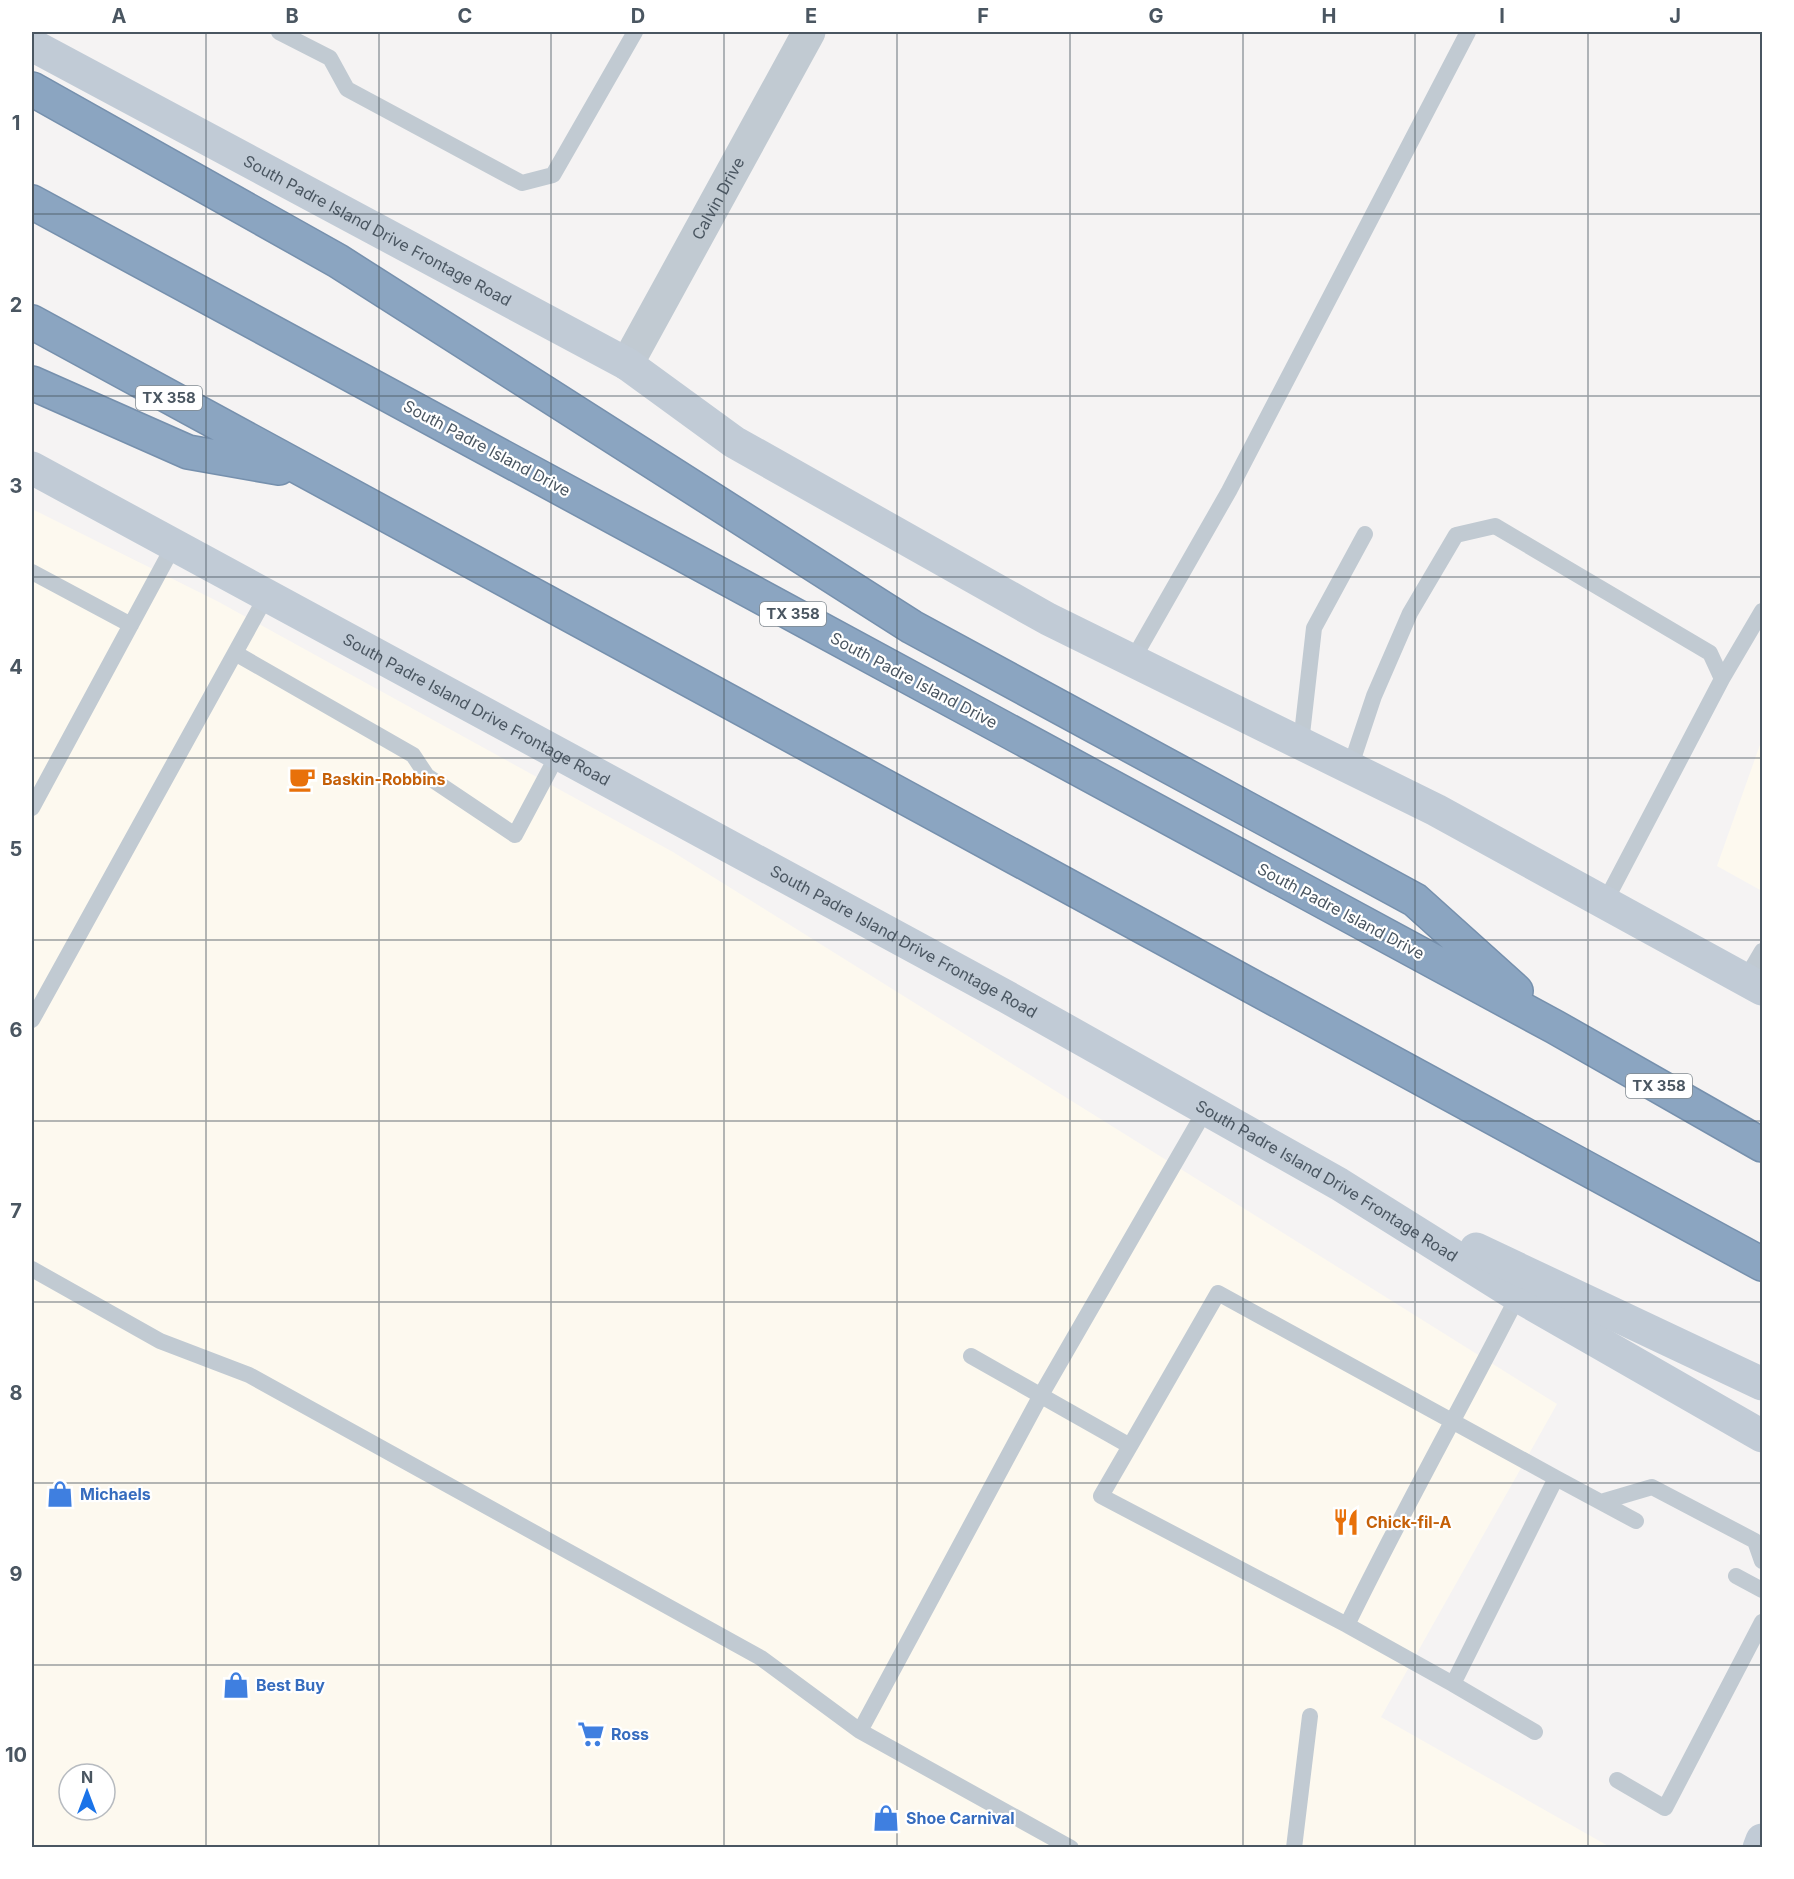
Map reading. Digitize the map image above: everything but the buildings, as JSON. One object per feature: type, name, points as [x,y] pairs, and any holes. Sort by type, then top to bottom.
[{"type":"highway","points":[[32,89],[338,261],[912,627],[1415,900],[1555,1027]]},
{"type":"highway","name":"South Padre Island Drive","points":[[32,202],[1555,1027],[1762,1145]]},
{"type":"highway","name":"TX 358","points":[[32,322],[1762,1264]]},
{"type":"highway","points":[[32,383],[188,452],[307,473]]},
{"type":"main road","name":"South Padre Island Drive Frontage Road","points":[[32,45],[627,364],[734,442],[1047,619],[1436,810],[1754,984]]},
{"type":"main road","name":"South Padre Island Drive Frontage Road","points":[[32,468],[1007,997],[1339,1184],[1518,1296],[1762,1436]]},
{"type":"main road","points":[[1339,1184],[1762,1384]]},
{"type":"main road","points":[[1758,1848],[1762,1840]]},
{"type":"street","name":"Calvin Drive","points":[[627,364],[809,32]]},
{"type":"lane","points":[[279,32],[330,58],[347,89],[522,183],[553,175],[634,32]]},
{"type":"lane","points":[[1132,661],[1228,491],[1468,32]]},
{"type":"lane","points":[[1350,768],[1374,696],[1410,613],[1456,535],[1495,526],[1710,652],[1722,679]]},
{"type":"lane","points":[[1301,743],[1314,628],[1365,534]]},
{"type":"lane","points":[[32,808],[174,545]]},
{"type":"lane","points":[[32,572],[130,625]]},
{"type":"lane","points":[[32,1020],[267,595]]},
{"type":"lane","points":[[1605,902],[1722,679],[1762,612]]},
{"type":"lane","points":[[235,653],[413,754],[428,776],[515,835],[558,754]]},
{"type":"lane","points":[[1754,984],[1762,951]]},
{"type":"lane","points":[[860,1731],[1041,1395],[1206,1109]]},
{"type":"lane","points":[[32,1269],[160,1341],[249,1375],[751,1653],[860,1731],[1071,1848]]},
{"type":"lane","points":[[1535,1732],[1347,1625],[1101,1496],[1218,1293],[1636,1521]]},
{"type":"lane","points":[[1347,1625],[1393,1530],[1454,1421],[1518,1296]]},
{"type":"lane","points":[[971,1356],[1130,1446]]},
{"type":"lane","points":[[1453,1684],[1556,1478]]},
{"type":"lane","points":[[1601,1502],[1652,1487],[1755,1541],[1762,1561]]},
{"type":"lane","points":[[1736,1576],[1762,1590]]},
{"type":"lane","points":[[1617,1780],[1665,1808],[1762,1622]]},
{"type":"lane","points":[[1294,1848],[1310,1716]]},
{"type":"shaded area","points":[[32,509],[217,601],[673,852],[1557,1404],[1381,1717],[1610,1847],[32,1847]]},
{"type":"shaded area","points":[[1762,739],[1762,891],[1717,866]]},
{"type":"place","name":"Baskin-Robbins","points":[[302,779]]},
{"type":"place","name":"Michaels","points":[[60,1494]]},
{"type":"place","name":"Chick-fil-A","points":[[1346,1522]]},
{"type":"place","name":"Best Buy","points":[[236,1685]]},
{"type":"place","name":"Ross","points":[[591,1734]]},
{"type":"place","name":"Shoe Carnival","points":[[886,1818]]}]
